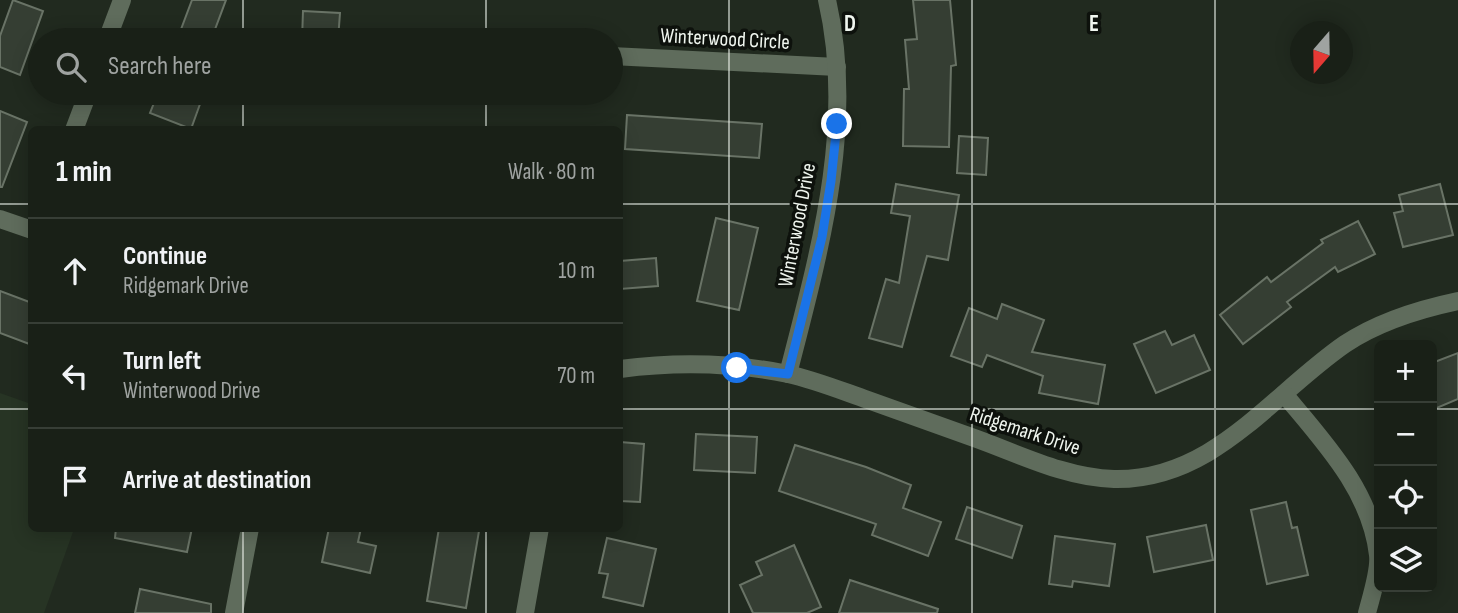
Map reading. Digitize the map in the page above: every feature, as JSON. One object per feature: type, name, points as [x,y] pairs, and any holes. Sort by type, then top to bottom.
[{"type":"street","points":[[112,28],[122,0]]},
{"type":"street","name":"Winterwood Drive","points":[[788,374],[822,237],[837,124],[837,67],[827,0]]},
{"type":"street","name":"Winterwood Circle","points":[[623,57],[837,67]]},
{"type":"street","points":[[76,126],[83,105]]},
{"type":"street","points":[[0,219],[28,229]]},
{"type":"street","name":"Ridgemark Drive","points":[[623,369],[678,364],[788,374],[1065,471],[1113,479],[1158,475],[1194,462],[1232,438],[1343,346],[1362,334],[1429,307],[1458,301]]},
{"type":"street","points":[[1284,394],[1344,468],[1368,513],[1379,557],[1367,613]]},
{"type":"street","points":[[234,613],[249,532]]},
{"type":"street","points":[[525,613],[539,532]]},
{"type":"shaded area","points":[[0,393],[28,403],[28,532],[73,532],[44,613],[0,613]]},
{"type":"building","points":[[13,0],[43,11],[37,28],[28,28],[28,53],[20,75],[0,67],[0,36]]},
{"type":"building","points":[[192,0],[226,0],[216,28],[182,28]]},
{"type":"building","points":[[913,0],[950,0],[956,65],[951,66],[949,147],[903,146],[904,89],[909,89],[905,40],[917,39]]},
{"type":"building","points":[[303,11],[340,13],[339,28],[302,28]]},
{"type":"building","points":[[153,105],[200,105],[192,126],[183,126],[150,113]]},
{"type":"building","points":[[0,111],[27,122],[2,187],[0,187]]},
{"type":"building","points":[[627,115],[762,124],[759,158],[625,149]]},
{"type":"building","points":[[959,136],[988,138],[986,175],[957,173]]},
{"type":"building","points":[[896,184],[959,195],[948,260],[927,256],[902,347],[869,338],[886,279],[899,283],[910,216],[891,213]]},
{"type":"building","points":[[1440,184],[1453,235],[1403,247],[1394,213],[1403,211],[1399,195]]},
{"type":"building","points":[[716,218],[758,228],[739,310],[697,301]]},
{"type":"building","points":[[1358,221],[1375,254],[1338,272],[1335,267],[1287,302],[1291,307],[1243,344],[1220,315],[1267,277],[1271,282],[1323,243],[1321,240]]},
{"type":"building","points":[[656,258],[658,286],[623,289],[623,261]]},
{"type":"building","points":[[0,291],[28,302],[28,344],[0,333]]},
{"type":"building","points":[[1002,304],[1044,320],[1032,352],[1105,365],[1098,404],[1039,393],[1043,376],[987,355],[982,367],[951,356],[969,308],[997,319]]},
{"type":"building","points":[[1165,331],[1172,345],[1194,335],[1210,370],[1156,393],[1134,344]]},
{"type":"building","points":[[1458,353],[1458,399],[1437,408],[1437,403],[1437,361]]},
{"type":"building","points":[[696,434],[757,437],[755,473],[694,470]]},
{"type":"building","points":[[623,442],[644,444],[640,502],[623,501]]},
{"type":"building","points":[[795,445],[866,467],[911,485],[903,508],[941,522],[928,556],[872,535],[876,524],[779,491]]},
{"type":"building","points":[[1286,502],[1292,528],[1297,527],[1308,575],[1267,584],[1251,510]]},
{"type":"building","points":[[967,507],[1022,526],[1012,558],[956,539]]},
{"type":"building","points":[[1206,525],[1213,560],[1154,572],[1147,537]]},
{"type":"building","points":[[116,532],[191,532],[187,552],[115,538]]},
{"type":"building","points":[[328,532],[360,532],[358,542],[376,546],[370,573],[322,562]]},
{"type":"building","points":[[438,532],[479,532],[466,608],[427,601]]},
{"type":"building","points":[[1055,536],[1115,544],[1109,586],[1073,581],[1072,587],[1049,584]]},
{"type":"building","points":[[607,538],[656,549],[643,606],[603,597],[608,574],[599,573]]},
{"type":"building","points":[[794,545],[821,607],[807,613],[753,613],[740,585],[762,575],[756,562]]},
{"type":"building","points":[[850,580],[938,609],[937,613],[839,613]]},
{"type":"building","points":[[140,589],[211,604],[211,613],[135,613]]},
{"type":"route","points":[[737,368],[788,374],[822,237],[837,124]]}]
